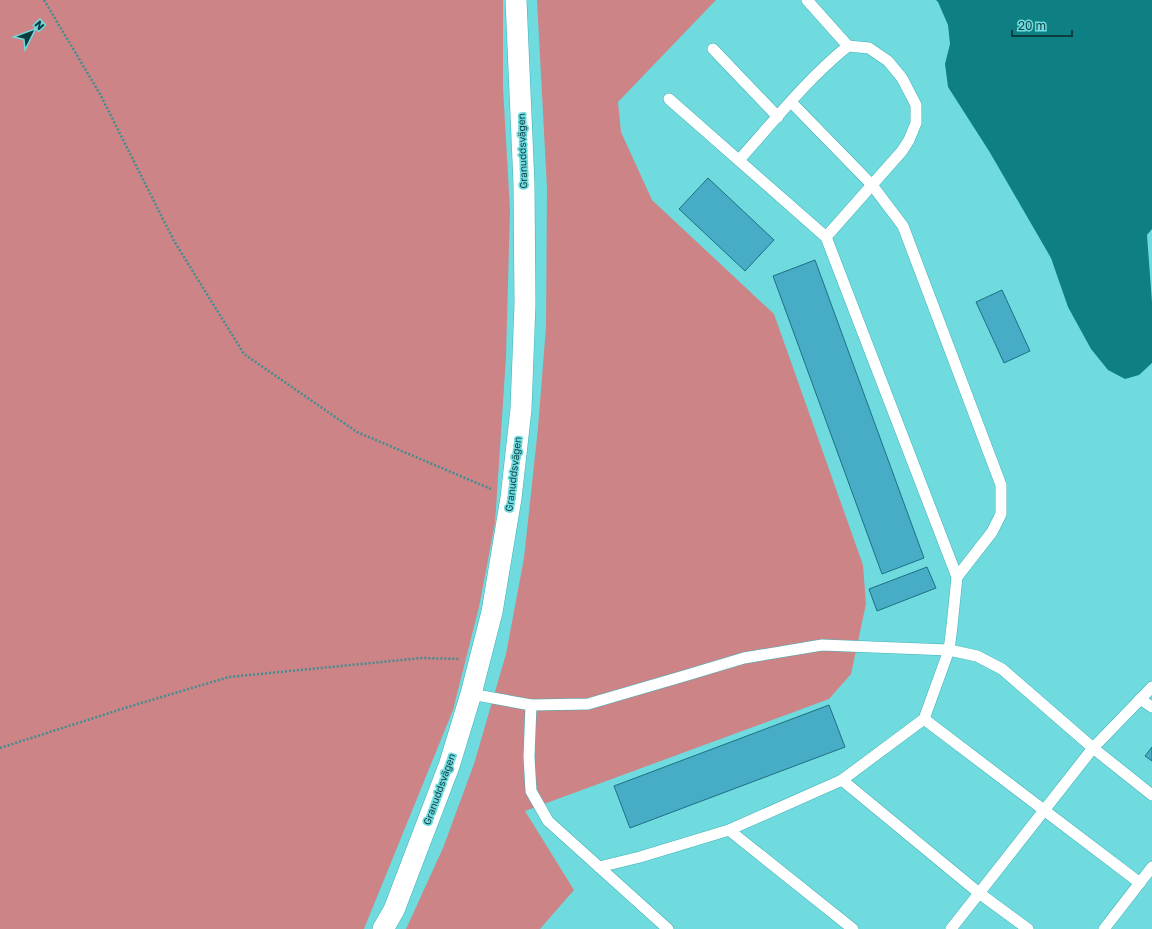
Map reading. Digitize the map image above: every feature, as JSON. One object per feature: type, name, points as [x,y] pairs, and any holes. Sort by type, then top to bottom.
[{"type":"street","name":"Granuddsvägen","points":[[383,929],[394,910],[449,766],[471,694],[492,612],[511,498],[520,409],[525,304],[524,184],[516,0]]},
{"type":"lane","points":[[807,0],[848,46],[869,48],[888,61],[902,78],[916,105],[916,123],[909,140],[902,151],[826,237]]},
{"type":"lane","points":[[739,160],[833,58],[848,46]]},
{"type":"lane","points":[[713,49],[778,117]]},
{"type":"lane","points":[[599,867],[640,857],[729,830],[842,780],[924,719],[949,650],[957,577],[826,237],[669,99]]},
{"type":"lane","points":[[791,102],[872,185],[903,226],[1001,485],[1000,514],[992,532],[957,577]]},
{"type":"lane","points":[[471,694],[531,705],[588,704],[744,658],[822,645],[949,650],[977,656],[1002,669],[1093,748],[1152,795]]},
{"type":"lane","points":[[951,929],[1093,748],[1152,687]]},
{"type":"lane","points":[[1140,699],[1152,707]]},
{"type":"lane","points":[[531,705],[529,756],[530,791],[548,821],[668,929]]},
{"type":"lane","points":[[924,719],[1140,883]]},
{"type":"lane","points":[[842,780],[979,893],[1028,929]]},
{"type":"lane","points":[[729,830],[853,929]]},
{"type":"lane","points":[[1104,929],[1152,867]]},
{"type":"path","points":[[44,0],[100,94],[174,241],[244,354],[357,432],[511,498]]},
{"type":"path","points":[[0,748],[120,709],[229,677],[422,658],[480,660]]},
{"type":"shaded area","points":[[0,0],[503,0],[503,87],[510,210],[506,357],[495,523],[479,607],[453,710],[364,929],[0,929]]},
{"type":"shaded area","points":[[537,0],[716,0],[618,102],[621,132],[652,200],[774,314],[863,565],[866,604],[851,674],[829,699],[525,811],[574,890],[540,929],[406,929],[443,848],[474,764],[506,654],[524,558],[538,428],[546,327],[547,188]]},
{"type":"water","points":[[936,0],[1152,0],[1152,229],[1147,235],[1152,302],[1152,363],[1139,375],[1125,379],[1108,370],[1091,349],[1068,307],[1051,258],[989,151],[948,87],[945,64],[950,44],[948,25]]},
{"type":"building","points":[[708,178],[774,240],[745,271],[679,209]]},
{"type":"building","points":[[815,260],[924,558],[882,574],[773,276]]},
{"type":"building","points":[[1002,290],[1030,351],[1004,363],[976,302]]},
{"type":"building","points":[[927,567],[936,588],[877,611],[869,589]]},
{"type":"building","points":[[829,705],[845,747],[630,828],[614,786]]},
{"type":"building","points":[[1152,747],[1152,761],[1145,756]]}]
